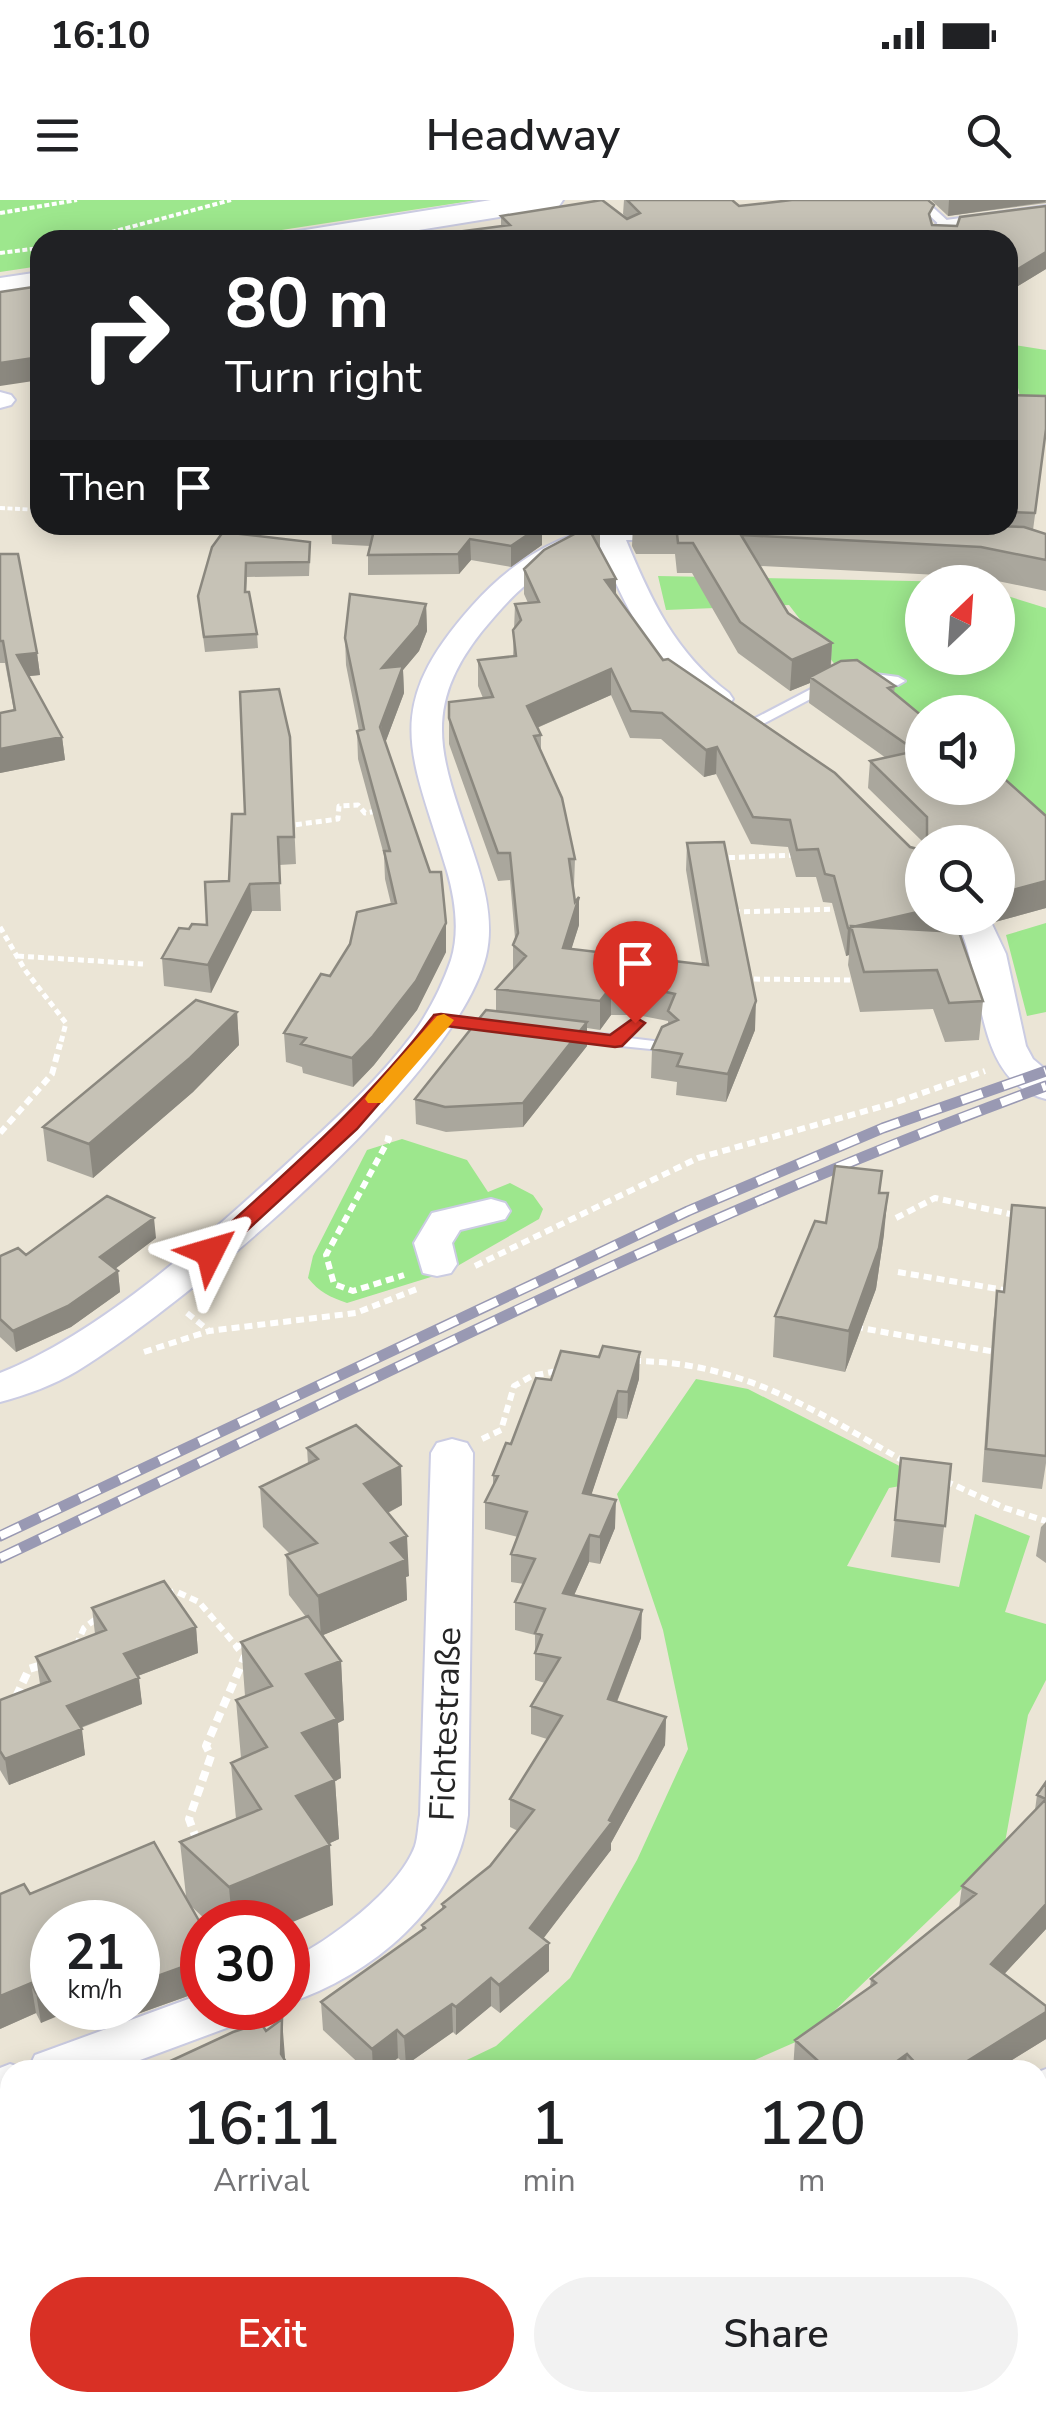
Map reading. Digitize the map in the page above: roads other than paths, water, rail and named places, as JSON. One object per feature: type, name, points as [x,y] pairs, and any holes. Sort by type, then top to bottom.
[{"type":"main road","points":[[361,230],[548,200]]},
{"type":"main road","points":[[0,288],[30,284]]},
{"type":"street","points":[[961,230],[1046,213]]},
{"type":"street","points":[[553,535],[574,542]]},
{"type":"street","points":[[0,1389],[67,1358],[161,1293],[243,1226],[381,1092],[441,1020],[470,952],[470,894],[424,745],[428,696],[445,660],[478,618],[532,566],[574,542],[605,535]]},
{"type":"street","points":[[609,535],[662,648],[696,685],[788,747]]},
{"type":"street","points":[[984,935],[1016,1062],[1046,1088]]},
{"type":"street","points":[[444,1270],[433,1242],[446,1221],[491,1211]]},
{"type":"street","name":"Fichtestraße","points":[[310,1973],[336,1961],[382,1925],[426,1872],[440,1846],[444,1816],[452,1453]]},
{"type":"street","points":[[81,2060],[180,2024]]},
{"type":"lane","points":[[919,200],[944,230]]},
{"type":"lane","points":[[754,723],[804,694],[848,676],[898,682]]},
{"type":"lane","points":[[441,1020],[664,1048]]},
{"type":"lane","points":[[615,1041],[635,1023]]},
{"type":"railway","points":[[0,1536],[688,1211],[883,1128],[1046,1071]]},
{"type":"railway","points":[[0,1558],[647,1250],[911,1137],[1046,1086]]}]
